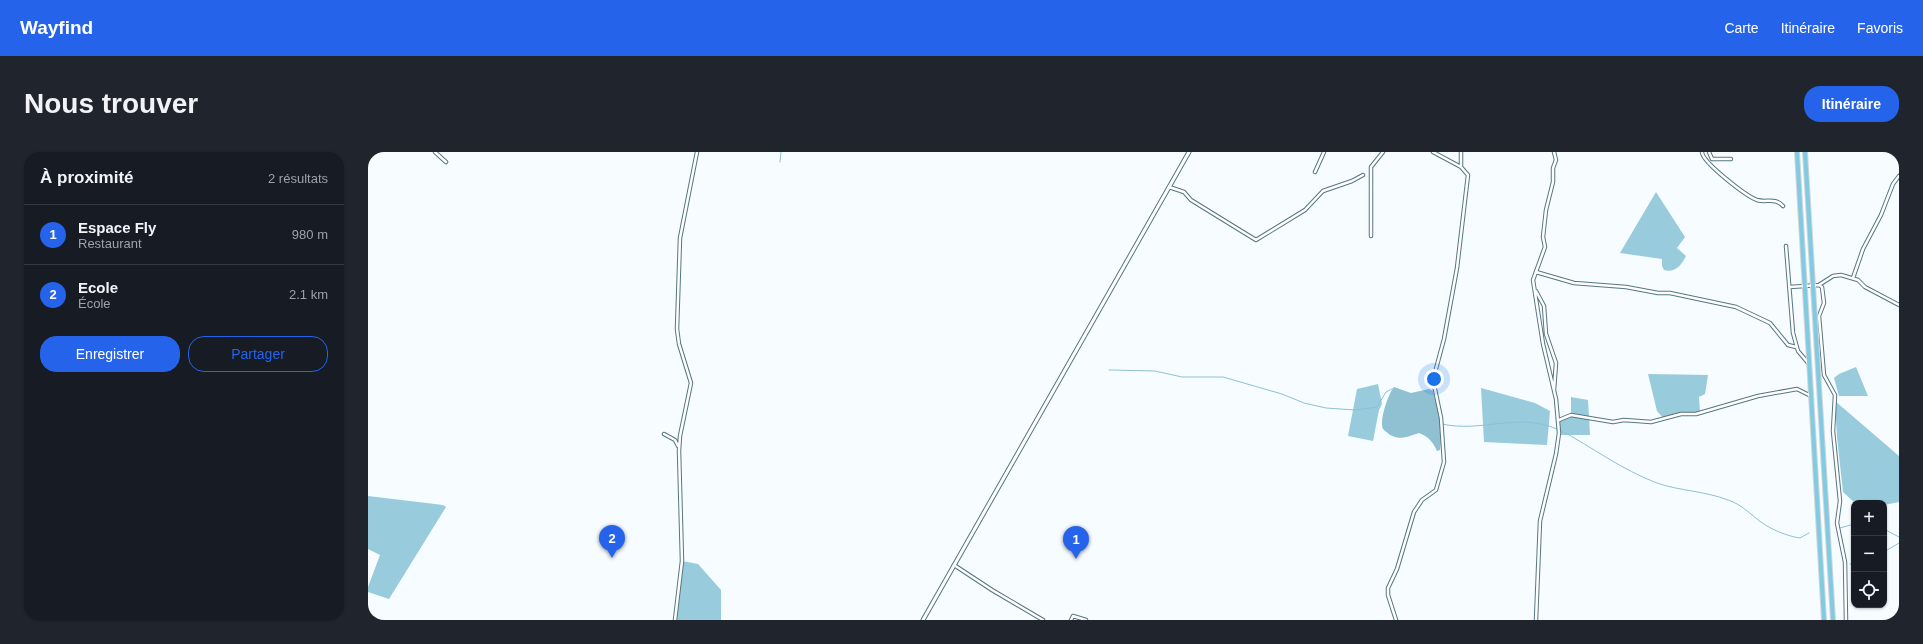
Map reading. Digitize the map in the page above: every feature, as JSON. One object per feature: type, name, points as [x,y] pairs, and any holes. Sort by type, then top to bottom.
[{"type":"highway","points":[[1797,152],[1824,620]]},
{"type":"highway","points":[[1806,152],[1833,620]]},
{"type":"street","points":[[435,152],[446,162]]},
{"type":"street","points":[[675,620],[682,561],[679,451],[680,436],[691,382],[676,329],[680,238],[697,152]]},
{"type":"street","points":[[923,620],[1189,152]]},
{"type":"street","points":[[1315,172],[1324,152]]},
{"type":"street","points":[[1371,236],[1371,166],[1383,152]]},
{"type":"street","points":[[1396,620],[1388,595],[1388,588],[1396,569],[1414,512],[1422,500],[1436,490],[1444,462],[1441,418],[1433,380],[1444,339],[1458,260],[1468,175],[1461,167],[1432,152]]},
{"type":"street","points":[[1461,152],[1461,167]]},
{"type":"street","points":[[1536,620],[1540,521],[1557,449],[1559,432],[1554,390],[1543,344],[1533,280],[1544,247],[1543,237],[1546,210],[1553,182],[1553,168],[1556,160],[1554,152]]},
{"type":"street","points":[[1702,152],[1702,156],[1708,164],[1741,193],[1757,200],[1777,201],[1783,206]]},
{"type":"street","points":[[1709,152],[1712,159],[1731,158]]},
{"type":"street","points":[[1169,187],[1184,192],[1191,200],[1256,240],[1305,210],[1323,191],[1352,181],[1363,175]]},
{"type":"street","points":[[1853,278],[1863,249],[1881,215],[1893,184],[1899,176]]},
{"type":"street","points":[[1786,246],[1793,333],[1796,347],[1809,365]]},
{"type":"street","points":[[1536,272],[1574,282],[1626,287],[1658,293],[1670,293],[1736,307],[1770,323],[1788,345],[1796,347]]},
{"type":"street","points":[[1790,287],[1819,285],[1833,276],[1841,275],[1853,278],[1865,287],[1899,305]]},
{"type":"street","points":[[1819,285],[1822,286],[1824,293],[1824,302],[1819,316],[1824,375],[1835,395],[1833,431],[1840,501],[1837,523],[1845,562],[1844,603],[1846,620]]},
{"type":"street","points":[[1534,289],[1544,306],[1546,334],[1556,363],[1554,390]]},
{"type":"street","points":[[1558,420],[1571,415],[1613,422],[1624,420],[1651,422],[1681,414],[1696,414],[1758,396],[1796,389],[1811,396]]},
{"type":"street","points":[[664,434],[675,440],[679,451]]},
{"type":"street","points":[[954,565],[992,590],[1043,620]]},
{"type":"street","points":[[1071,620],[1073,616],[1086,620]]},
{"type":"shaded area","points":[[1656,192],[1685,237],[1677,248],[1686,256],[1680,266],[1674,270],[1664,270],[1662,266],[1662,259],[1620,253]]},
{"type":"shaded area","points":[[1856,367],[1868,396],[1839,396],[1834,378],[1839,374]]},
{"type":"shaded area","points":[[1648,374],[1708,375],[1705,394],[1699,397],[1700,413],[1681,414],[1664,419],[1657,411]]},
{"type":"shaded area","points":[[1378,384],[1382,404],[1379,410],[1373,441],[1348,436],[1357,389]]},
{"type":"shaded area","points":[[1394,387],[1411,393],[1429,389],[1433,391],[1440,428],[1440,450],[1437,451],[1430,440],[1419,433],[1400,438],[1392,436],[1383,429],[1382,420],[1385,408],[1389,395]]},
{"type":"shaded area","points":[[1481,388],[1535,403],[1550,411],[1547,445],[1484,442]]},
{"type":"shaded area","points":[[1571,397],[1588,400],[1590,435],[1559,435],[1558,420],[1571,415]]},
{"type":"shaded area","points":[[1835,401],[1899,456],[1899,502],[1887,504],[1887,500],[1852,500],[1843,492]]},
{"type":"shaded area","points":[[368,496],[443,505],[446,507],[389,599],[368,592],[368,587],[380,555],[368,549]]},
{"type":"shaded area","points":[[682,561],[698,564],[721,590],[721,620],[675,620]]},
{"type":"waterway","points":[[780,162],[781,152]]},
{"type":"waterway","points":[[1109,370],[1155,371],[1182,377],[1223,377],[1282,394],[1304,403],[1326,408],[1355,410],[1377,407],[1386,392],[1392,389]]},
{"type":"waterway","points":[[1442,424],[1471,426],[1528,422],[1543,424],[1557,429]]},
{"type":"waterway","points":[[1560,430],[1644,478],[1666,486],[1719,497],[1733,502],[1765,525],[1785,534],[1800,538],[1809,533]]},
{"type":"waterway","points":[[1840,528],[1851,525]]},
{"type":"waterway","points":[[1887,531],[1899,537]]},
{"type":"waterway","points":[[1887,550],[1899,543]]},
{"type":"place","name":"Ecole","points":[[612,558]]},
{"type":"place","name":"Espace Fly","points":[[1076,559]]}]
